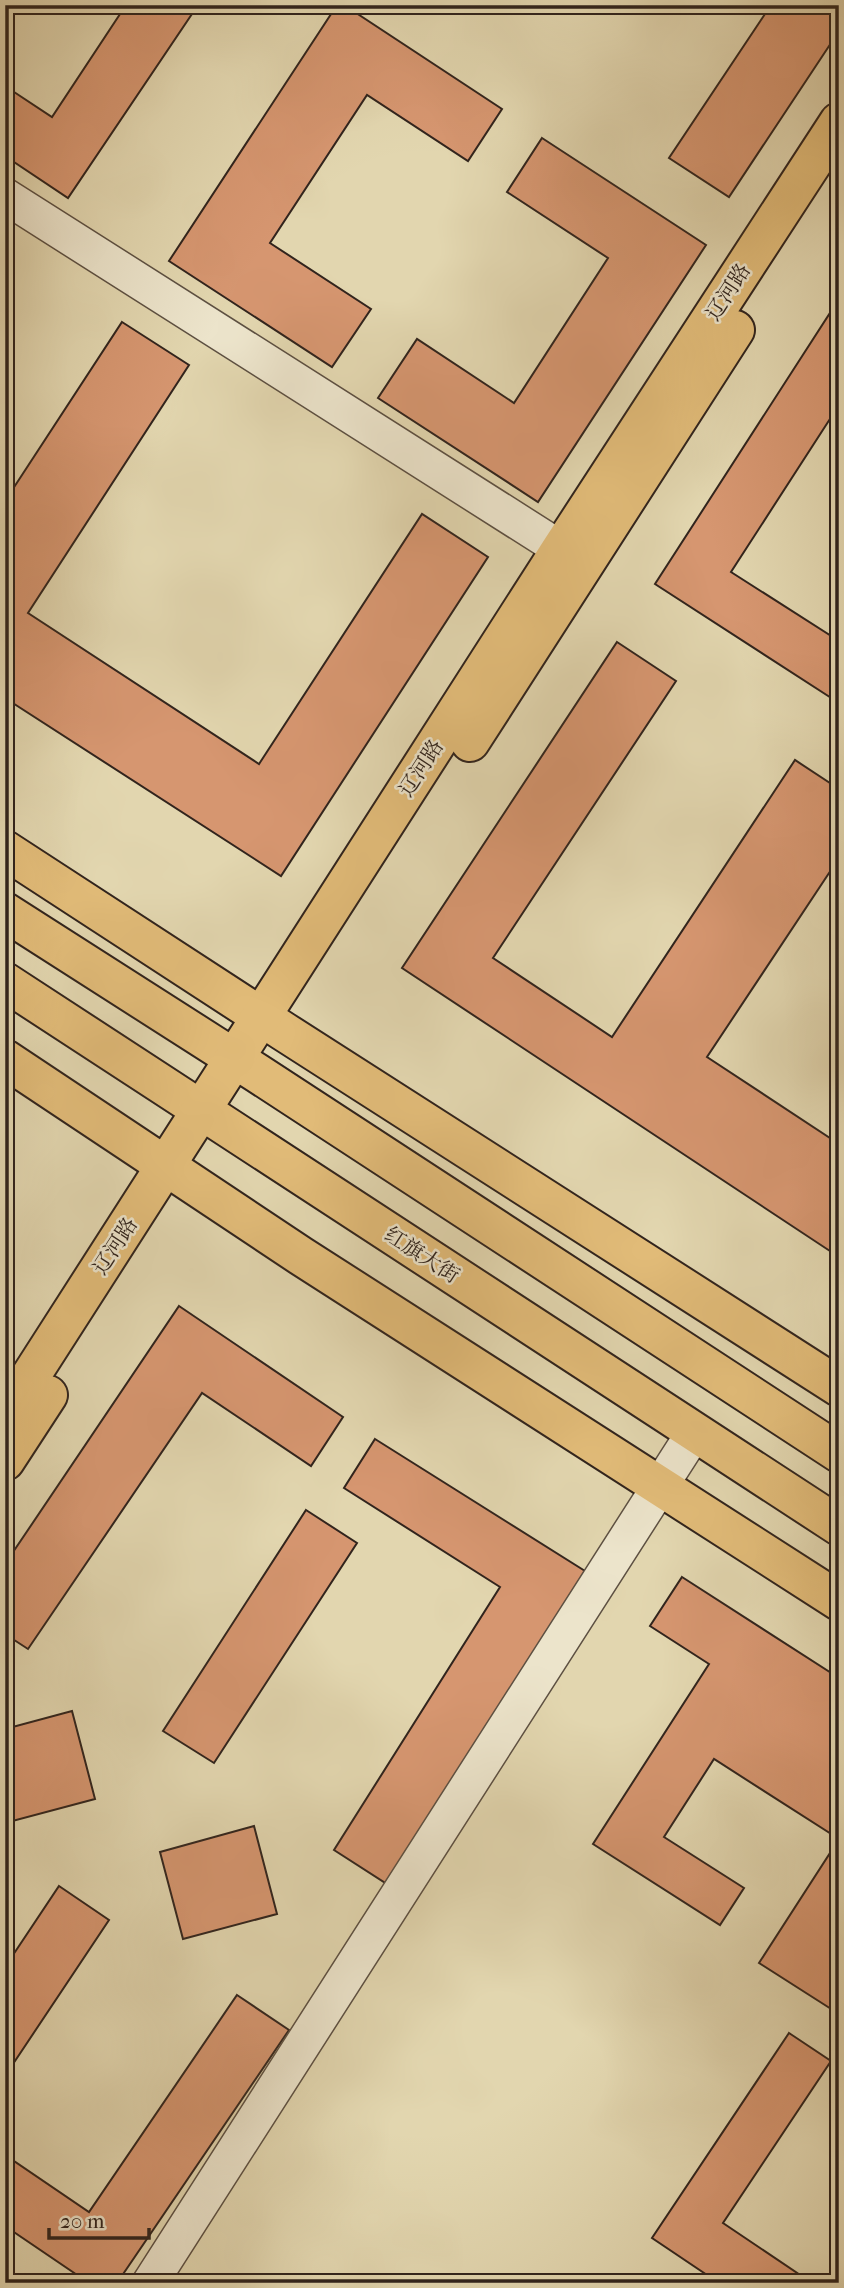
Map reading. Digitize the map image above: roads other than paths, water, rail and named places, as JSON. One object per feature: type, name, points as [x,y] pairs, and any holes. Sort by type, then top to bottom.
[{"type":"main road","name":"辽河路","points":[[273,1024],[561,549],[839,122]]},
{"type":"main road","name":"辽河路","points":[[5,1416],[177,1173],[839,170]]},
{"type":"main road","points":[[5,850],[839,1387]]},
{"type":"main road","points":[[5,912],[246,1066],[839,1454]]},
{"type":"main road","name":"红旗大街","points":[[5,982],[839,1526]]},
{"type":"main road","points":[[5,1059],[313,1263],[839,1601]]},
{"type":"main road","name":"辽河路","points":[[5,1461],[177,1173]]},
{"type":"street","points":[[5,196],[561,549]]},
{"type":"street","points":[[150,2283],[694,1433]]}]
